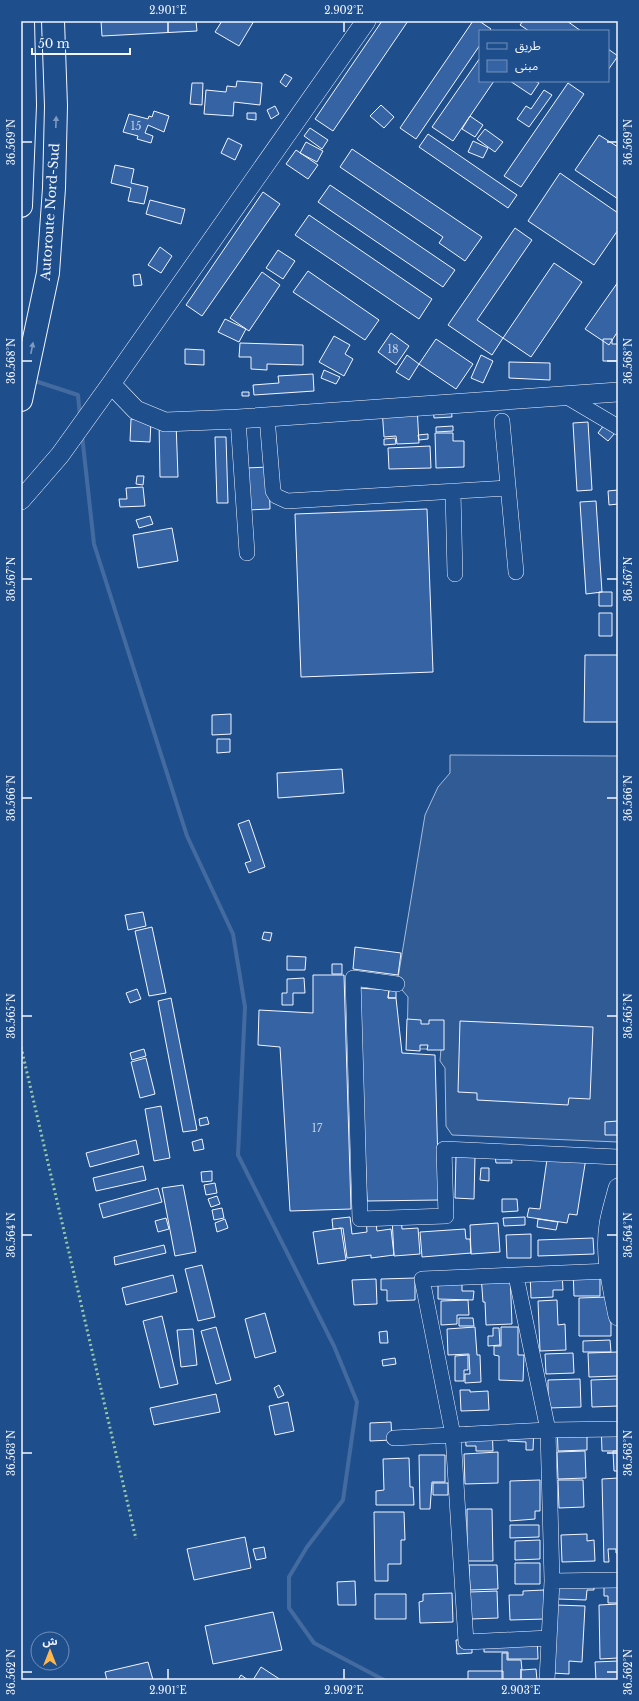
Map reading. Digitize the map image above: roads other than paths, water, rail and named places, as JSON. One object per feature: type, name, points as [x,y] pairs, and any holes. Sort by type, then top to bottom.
[{"type":"highway","points":[[21,206],[25,105],[23,21]]},
{"type":"highway","name":"Autoroute Nord-Sud","points":[[21,400],[48,273],[54,188],[56,106],[53,21]]},
{"type":"main road","points":[[21,500],[60,455],[366,21]]},
{"type":"main road","points":[[111,384],[136,410],[165,422],[238,419],[618,392]]},
{"type":"main road","points":[[618,1188],[615,1216],[609,1224],[607,1256],[618,1314]]},
{"type":"street","points":[[564,395],[618,427]]},
{"type":"street","points":[[267,417],[273,491],[276,496],[287,501],[508,488]]},
{"type":"street","points":[[238,419],[247,553]]},
{"type":"street","points":[[502,420],[516,572]]},
{"type":"street","points":[[453,491],[455,574]]},
{"type":"street","points":[[397,984],[353,978],[360,1219],[446,1216],[444,1148],[618,1157]]},
{"type":"street","points":[[549,1638],[466,1642],[453,1435],[422,1279],[610,1271]]},
{"type":"street","points":[[516,1276],[548,1430],[552,1581],[547,1680]]},
{"type":"street","points":[[394,1438],[548,1430],[618,1429]]},
{"type":"street","points":[[552,1581],[618,1580]]},
{"type":"waterway","points":[[32,380],[78,395],[80,416]]},
{"type":"waterway","points":[[82,435],[94,544],[187,836],[233,934],[245,1007],[238,1155],[334,1346],[357,1402],[343,1500],[307,1547],[289,1577],[289,1608],[314,1643],[384,1680]]}]
